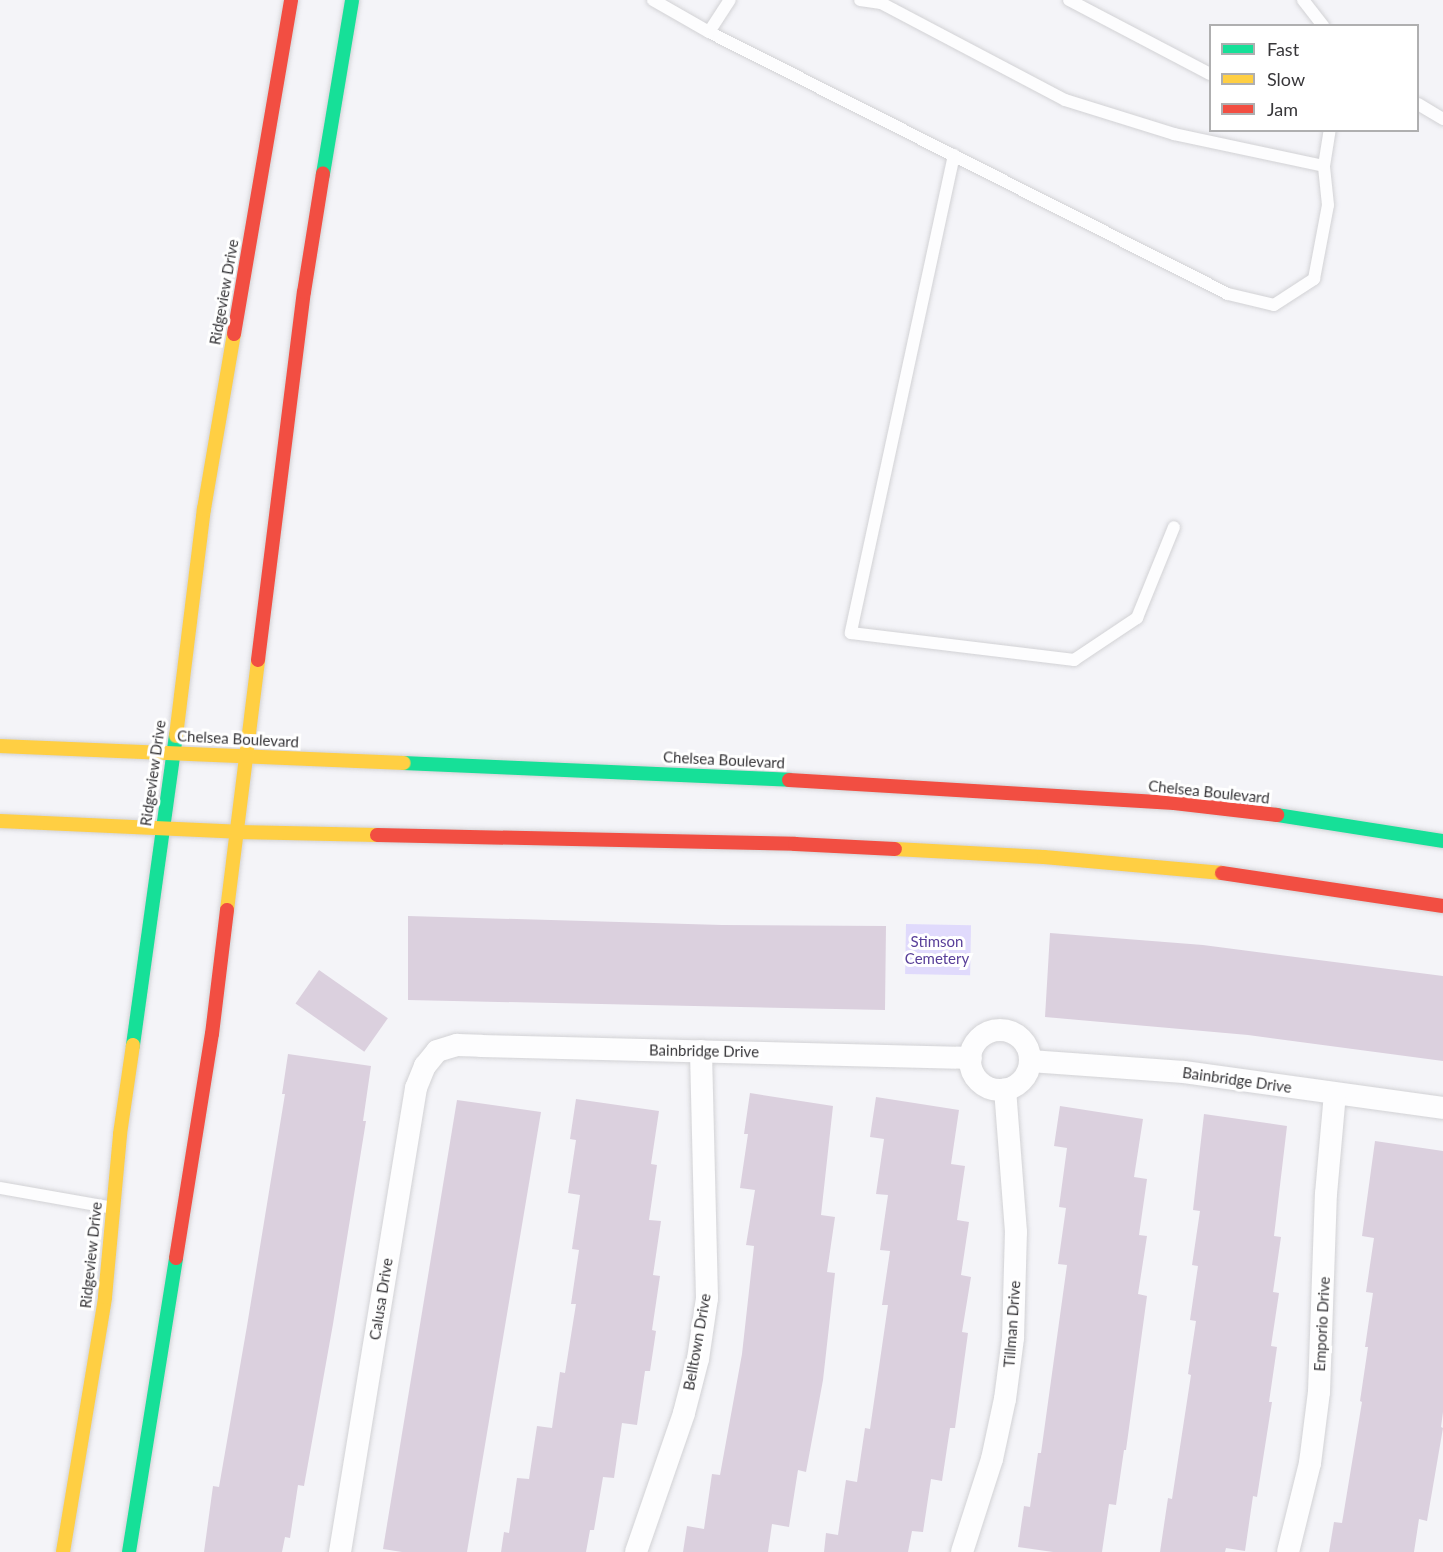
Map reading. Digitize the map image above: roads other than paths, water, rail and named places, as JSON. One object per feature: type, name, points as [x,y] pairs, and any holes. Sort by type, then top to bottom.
[{"type":"main road","name":"Ridgeview Drive","points":[[63,1552],[105,1297],[120,1134],[161,829],[174,752],[204,509],[291,0]]},
{"type":"main road","points":[[129,1552],[210,1045],[304,292],[352,0]]},
{"type":"main road","name":"Chelsea Boulevard","points":[[0,746],[729,776],[1174,803],[1299,818],[1443,841]]},
{"type":"main road","points":[[0,821],[238,832],[516,840],[728,842],[1044,857],[1204,870],[1443,906]]},
{"type":"street","points":[[1005,1031],[1022,1040],[1027,1048],[1030,1061],[1026,1076],[1019,1083],[1005,1089],[991,1089],[982,1084],[972,1068],[971,1058],[973,1049],[986,1034],[1005,1031]]},
{"type":"street","name":"Bainbridge Drive","points":[[437,1051],[457,1046],[971,1058]]},
{"type":"street","name":"Calusa Drive","points":[[340,1552],[416,1088],[425,1066],[437,1051]]},
{"type":"street","name":"Belltown Drive","points":[[636,1552],[684,1413],[698,1359],[707,1298],[701,1051]]},
{"type":"street","name":"Bainbridge Drive","points":[[1030,1061],[1184,1072],[1443,1108]]},
{"type":"street","name":"Tillman Drive","points":[[963,1552],[992,1459],[1005,1399],[1013,1338],[1016,1232],[1005,1089]]},
{"type":"street","name":"Emporio Drive","points":[[1288,1552],[1310,1463],[1319,1392],[1326,1194],[1335,1093]]},
{"type":"lane","points":[[653,0],[710,32],[1228,294],[1274,305],[1314,279],[1328,206],[1324,166],[1328,132]]},
{"type":"lane","points":[[710,32],[730,0]]},
{"type":"lane","points":[[860,0],[881,3],[1065,100],[1174,134],[1324,166]]},
{"type":"lane","points":[[1069,0],[1209,73]]},
{"type":"lane","points":[[1304,0],[1322,24]]},
{"type":"lane","points":[[1419,105],[1443,119]]},
{"type":"lane","points":[[954,154],[851,633],[1074,660],[1137,618],[1174,527]]},
{"type":"lane","points":[[0,1188],[113,1208]]},
{"type":"park label","name":"Stimson Cemetery","points":[[937,950]]}]
